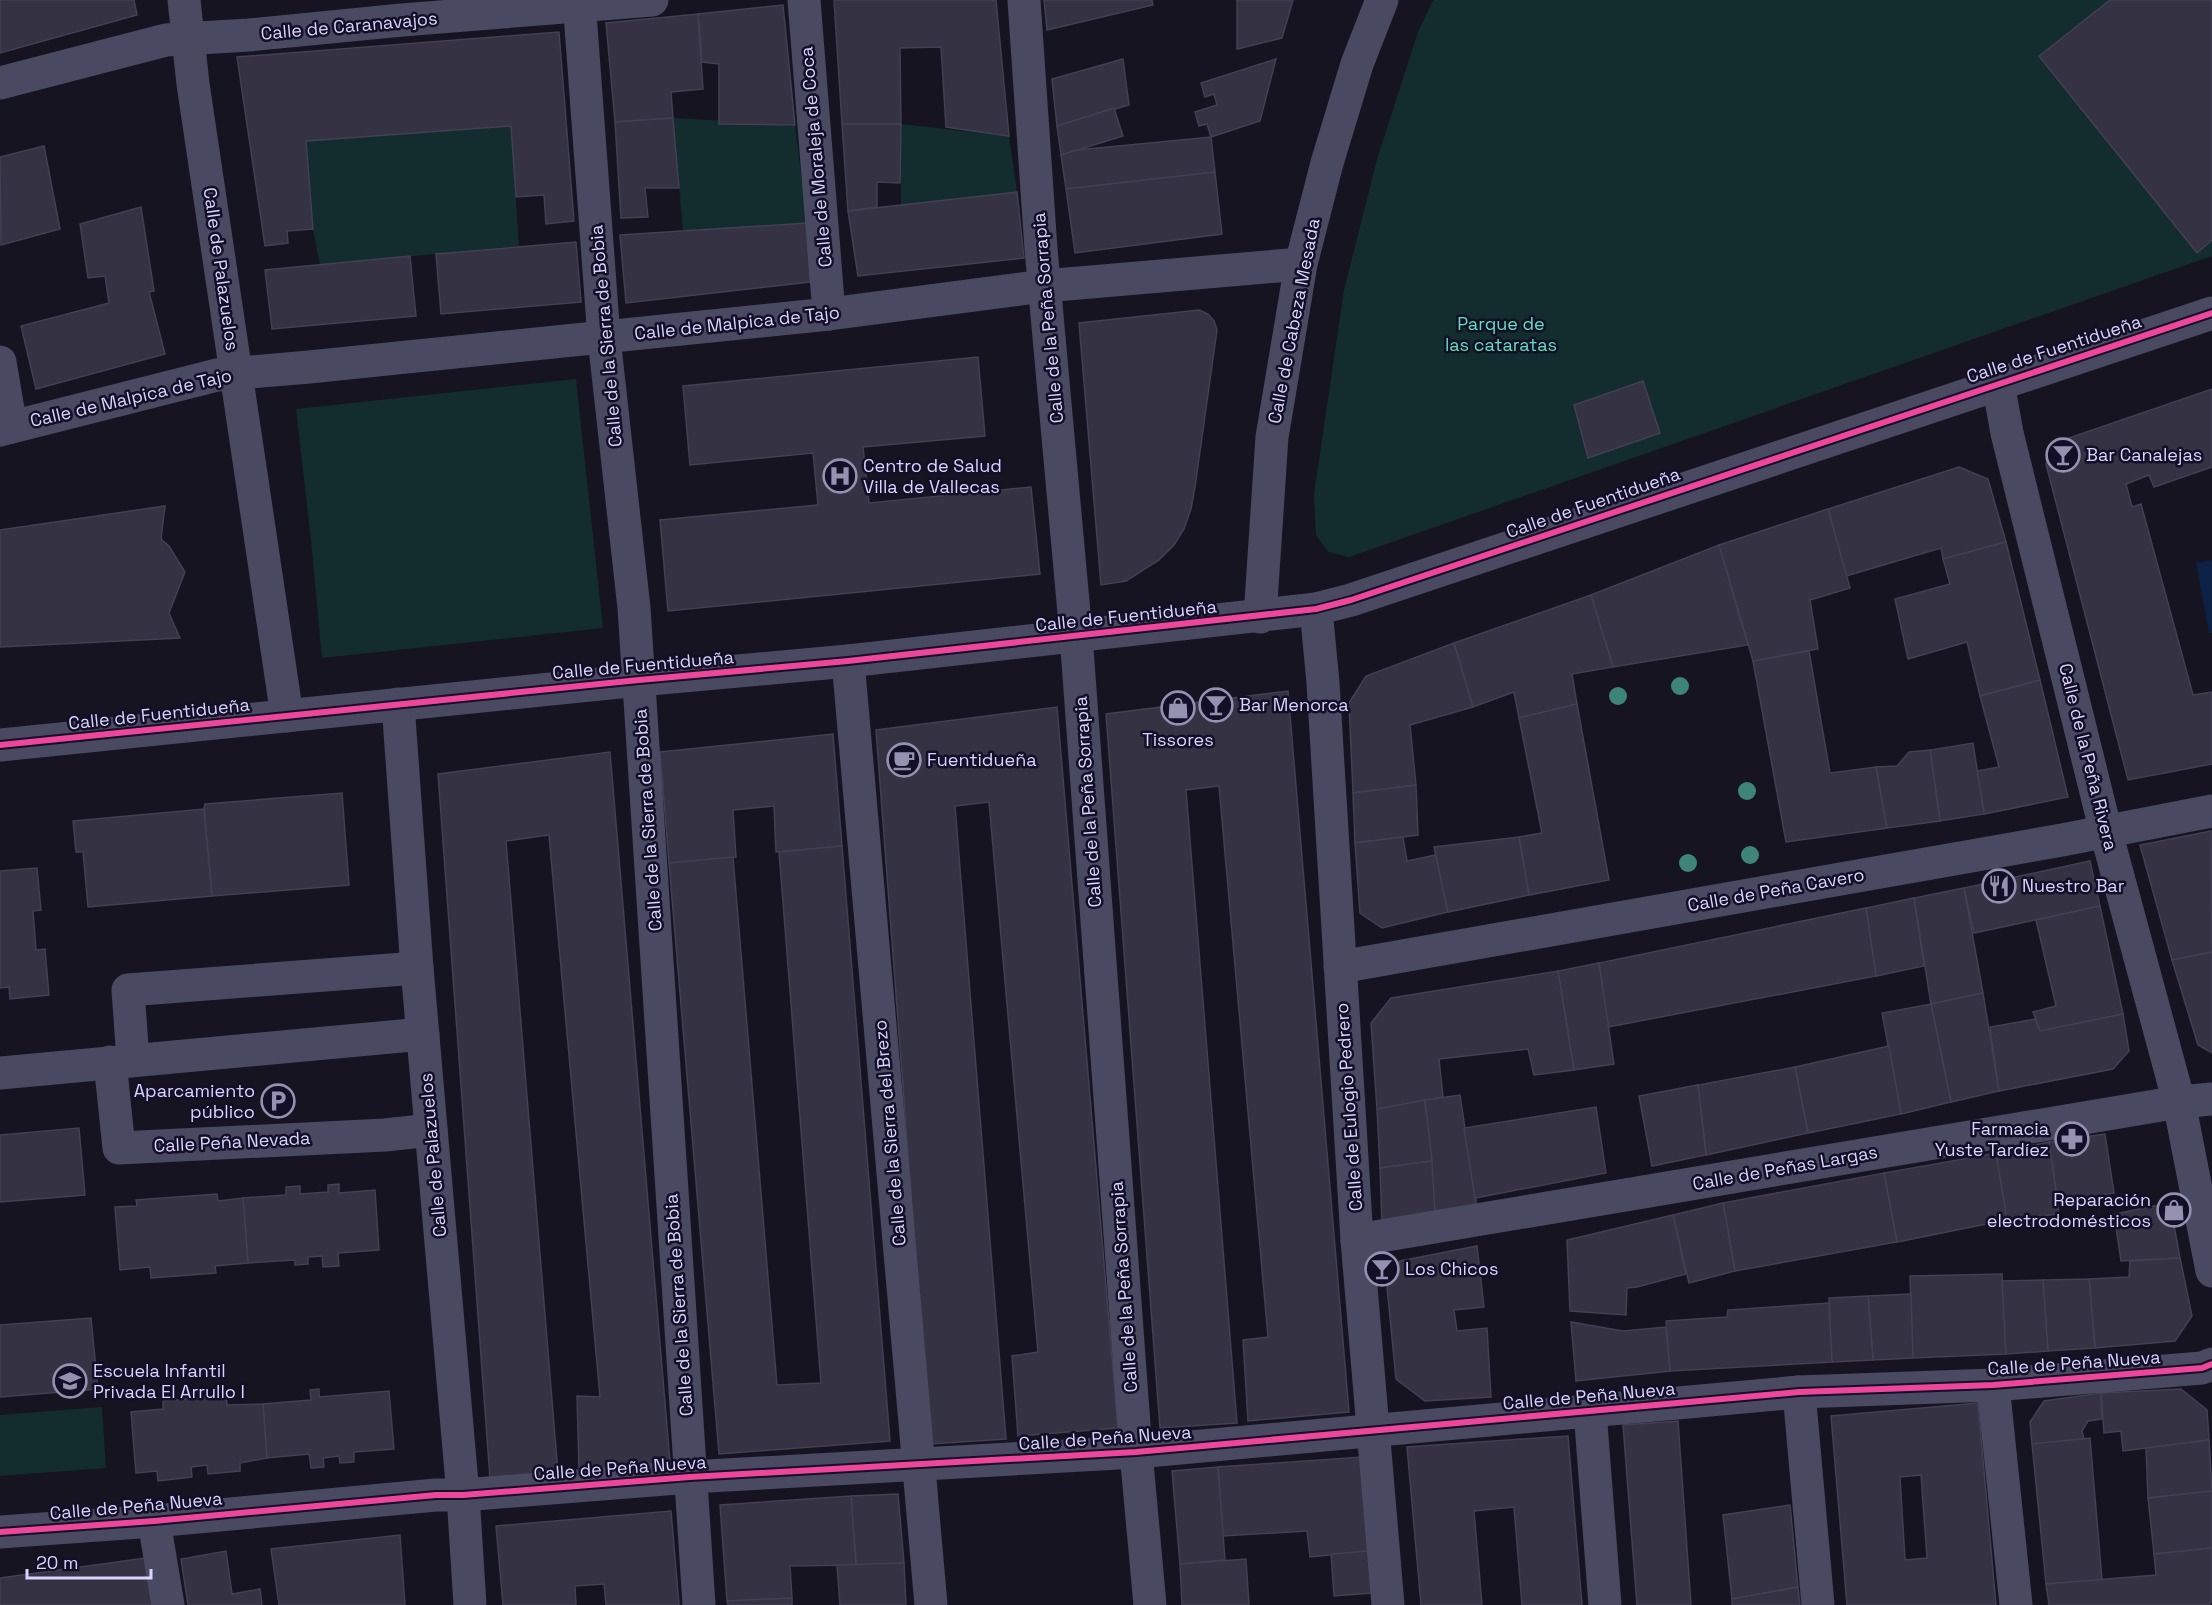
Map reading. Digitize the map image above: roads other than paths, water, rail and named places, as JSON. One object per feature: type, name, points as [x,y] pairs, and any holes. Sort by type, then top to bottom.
[{"type":"street","name":"Calle de Palazuelos","points":[[184,0],[193,84],[287,716]]},
{"type":"street","name":"Calle de Caranavajos","points":[[0,83],[148,44],[401,10],[652,0]]},
{"type":"street","name":"Calle de Moraleja de Coca","points":[[804,0],[829,314]]},
{"type":"street","name":"Calle de la Peña Sorrapia","points":[[1024,0],[1044,286],[1076,635],[1136,1452],[1150,1605]]},
{"type":"street","name":"Calle de Cabeza Mesada","points":[[1260,616],[1272,436],[1301,264],[1327,163],[1357,64],[1382,0]]},
{"type":"street","name":"Calle de la Sierra de Bobia","points":[[579,3],[604,338],[634,608],[699,1605]]},
{"type":"street","name":"Calle de Malpica de Tajo","points":[[6,428],[189,380],[235,372],[309,367],[604,338],[829,314],[1044,286],[1301,264]]},
{"type":"street","name":"Calle de Fuentidueña","points":[[0,745],[639,680],[848,662],[1316,609],[1362,596],[2212,313]]},
{"type":"street","points":[[0,362],[6,428]]},
{"type":"street","name":"Calle de la Peña Rivera","points":[[1998,383],[2007,433],[2106,832],[2179,1102],[2212,1271]]},
{"type":"street","name":"Calle de Eulogio Pedrero","points":[[1316,609],[1323,683],[1358,1240],[1388,1605]]},
{"type":"street","name":"Calle de la Sierra del Brezo","points":[[848,662],[931,1605]]},
{"type":"street","name":"Calle de Palazuelos","points":[[398,704],[417,968],[463,1495],[470,1605]]},
{"type":"street","name":"Calle de Peña Cavero","points":[[1340,967],[2106,832],[2212,811]]},
{"type":"street","name":"Calle Peña Nevada","points":[[417,968],[128,990],[122,1061],[119,1148],[384,1135],[431,1130]]},
{"type":"street","points":[[0,1073],[423,1034]]},
{"type":"street","name":"Calle de Peñas Largas","points":[[1358,1240],[2179,1102],[2212,1099]]},
{"type":"street","name":"Calle de Peña Nueva","points":[[0,1532],[153,1521],[436,1495],[463,1495],[690,1477],[1136,1452],[1799,1392],[1994,1384],[2202,1368],[2212,1364]]},
{"type":"street","points":[[1994,1384],[2016,1605]]},
{"type":"street","points":[[1799,1392],[1818,1605]]},
{"type":"street","points":[[1590,1411],[1605,1605]]},
{"type":"street","points":[[153,1521],[168,1605]]},
{"type":"water","points":[[2212,560],[2212,633],[2209,633],[2196,563]]},
{"type":"place","name":"Bar Canalejas","points":[[2063,455]]},
{"type":"place","name":"Centro de Salud Villa de Vallecas","points":[[840,476]]},
{"type":"place","name":"Bar Menorca","points":[[1216,705]]},
{"type":"place","name":"Tissores","points":[[1178,708]]},
{"type":"place","name":"Fuentidueña","points":[[904,760]]},
{"type":"place","name":"Nuestro Bar","points":[[1999,886]]},
{"type":"place","name":"Aparcamiento público","points":[[278,1101]]},
{"type":"place","name":"Farmacia Yuste Tardíez","points":[[2072,1139]]},
{"type":"place","name":"Reparación electrodomésticos","points":[[2174,1210]]},
{"type":"place","name":"Los Chicos","points":[[1382,1269]]},
{"type":"place","name":"Escuela Infantil Privada El Arrullo I","points":[[70,1381]]},
{"type":"park label","name":"Parque de las cataratas","points":[[1501,334]]}]
